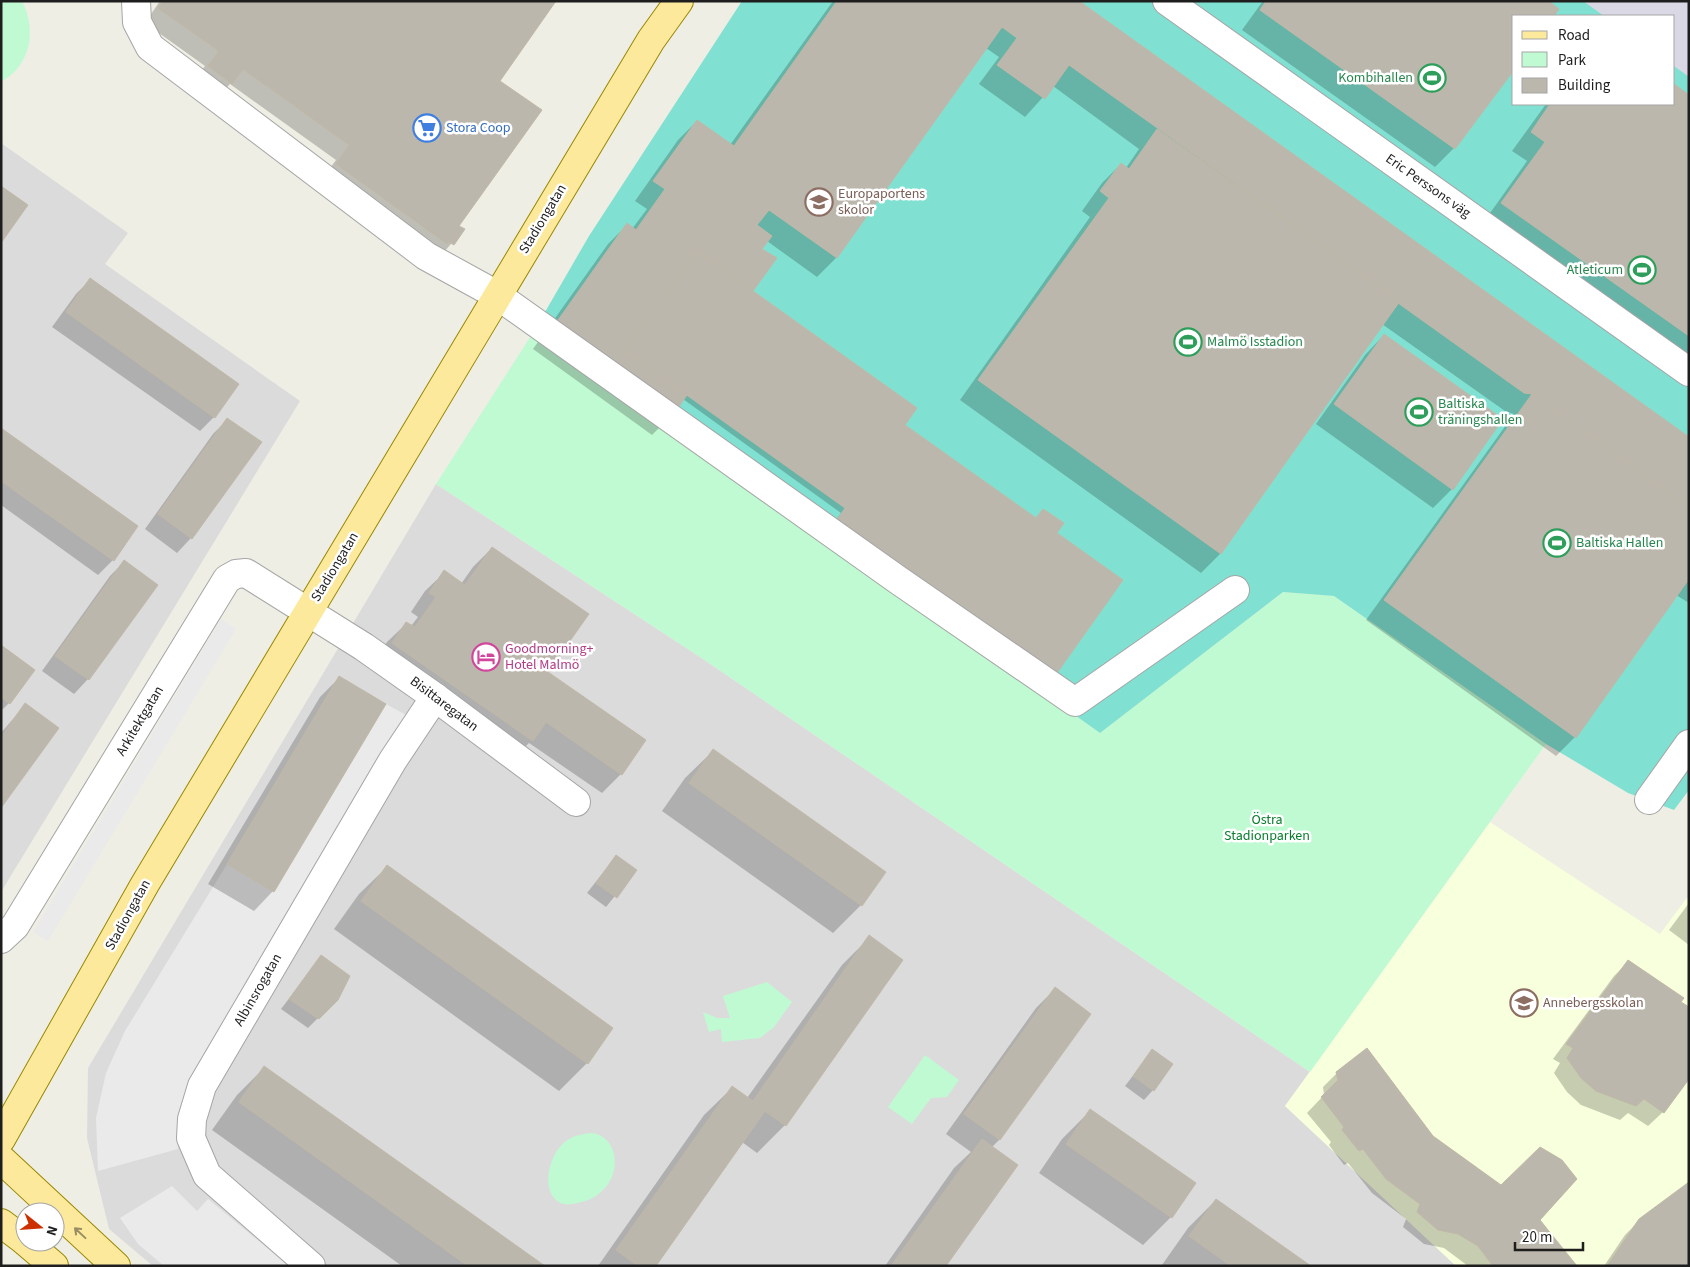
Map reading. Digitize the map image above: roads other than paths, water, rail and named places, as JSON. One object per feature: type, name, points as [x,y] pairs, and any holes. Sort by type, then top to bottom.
[{"type":"main road","name":"Stadiongatan","points":[[1,1139],[145,884],[497,295],[651,40],[678,1]]},
{"type":"main road","points":[[1,1159],[116,1266]]},
{"type":"main road","points":[[1,1223],[15,1234]]},
{"type":"main road","points":[[37,1252],[54,1266]]},
{"type":"street","points":[[136,1],[137,22],[150,47],[426,256],[497,295],[898,580],[1075,702],[1236,590]]},
{"type":"street","name":"Eric Perssons väg","points":[[1182,5],[1689,372]]},
{"type":"street","name":"Arkitektgatan","points":[[1,939],[15,926],[227,579],[236,574],[246,573],[307,612]]},
{"type":"street","name":"Bisittaregatan","points":[[307,612],[364,647],[435,697],[576,802]]},
{"type":"street","name":"Albinsrogatan","points":[[311,1266],[207,1175],[191,1138],[194,1110],[202,1086],[393,760],[435,697]]},
{"type":"street","points":[[1648,800],[1689,744]]},
{"type":"place","name":"Kombihallen","points":[[1432,78]]},
{"type":"place","name":"Stora Coop","points":[[427,128]]},
{"type":"place","name":"Europaportens skolor","points":[[819,202]]},
{"type":"place","name":"Atleticum","points":[[1642,270]]},
{"type":"place","name":"Malmö Isstadion","points":[[1188,342]]},
{"type":"place","name":"Baltiska träningshallen","points":[[1419,412]]},
{"type":"place","name":"Baltiska Hallen","points":[[1557,543]]},
{"type":"place","name":"Goodmorning+ Hotel Malmö","points":[[486,657]]},
{"type":"place","name":"Annebergsskolan","points":[[1524,1003]]},
{"type":"park label","name":"Östra Stadionparken","points":[[1267,828]]}]
